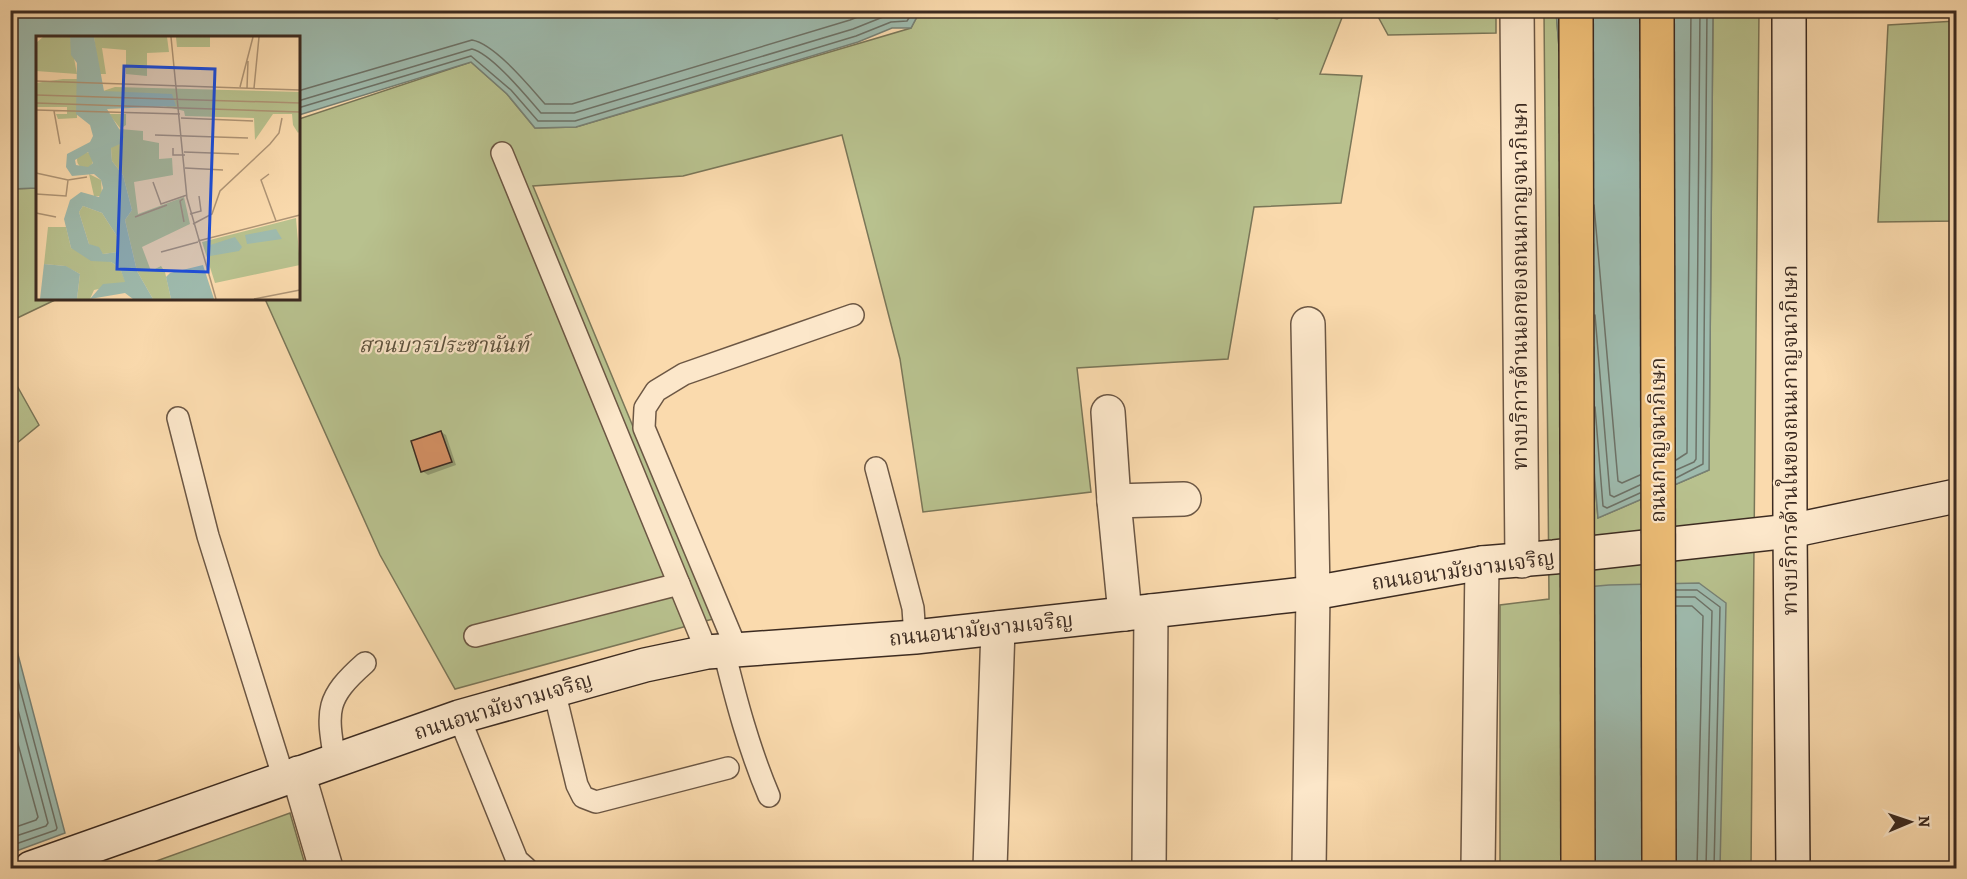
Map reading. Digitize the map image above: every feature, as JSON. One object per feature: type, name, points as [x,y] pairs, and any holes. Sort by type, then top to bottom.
[{"type":"highway","points":[[1576,10],[1578,868]]},
{"type":"highway","name":"ถนนกาญจนาภิเษก","points":[[1657,10],[1659,868]]},
{"type":"street","name":"ทางบริการด้านนอกของถนนกาญจนาภิเษก","points":[[1517,10],[1522,561]]},
{"type":"street","name":"ทางบริการด้านในของถนนกาญจนาภิเษก","points":[[1789,10],[1793,868]]},
{"type":"street","points":[[1308,324],[1313,593],[1309,868]]},
{"type":"street","points":[[1108,412],[1114,501],[1138,613],[1149,868]]},
{"type":"street","name":"ถนนอนามัยงามเจริญ","points":[[31,868],[459,717],[645,665],[723,651],[915,637],[1313,593],[1482,563],[1522,561],[1790,531],[1956,496]]},
{"type":"street","points":[[1114,501],[1184,499]]},
{"type":"street","points":[[1478,868],[1482,563]]},
{"type":"street","points":[[990,868],[998,628]]},
{"type":"street","points":[[291,776],[326,868]]},
{"type":"lane","points":[[502,153],[679,584],[723,651]]},
{"type":"lane","points":[[769,796],[739,712],[723,651],[644,428],[645,408],[657,391],[684,374],[853,315]]},
{"type":"lane","points":[[178,418],[208,536],[291,776]]},
{"type":"lane","points":[[876,468],[913,608],[915,637]]},
{"type":"lane","points":[[475,636],[679,584]]},
{"type":"lane","points":[[335,761],[329,722],[334,698],[344,682],[365,663]]},
{"type":"lane","points":[[554,690],[577,785],[583,797],[596,802],[728,768]]},
{"type":"lane","points":[[459,717],[517,860],[526,868]]},
{"type":"green space","name":"สวนบวรประชานันท์","points":[[1241,10],[1277,19],[1293,11],[1345,10],[1320,74],[1362,76],[1341,203],[1254,207],[1228,359],[1077,368],[1091,492],[923,512],[900,359],[842,135],[683,176],[533,186],[713,619],[455,689],[380,555],[265,300],[300,300],[300,119],[471,62],[507,94],[535,128],[576,127],[911,28],[920,11]]},
{"type":"green space","points":[[1375,11],[1496,11],[1496,33],[1388,35]]},
{"type":"green space","points":[[1544,11],[1556,11],[1598,518],[1709,470],[1713,11],[1759,11],[1751,868],[1500,868],[1500,605],[1549,599]]},
{"type":"green space","points":[[1956,21],[1956,221],[1878,222],[1888,25]]},
{"type":"green space","points":[[36,188],[36,300],[55,300],[11,321],[10,189]]},
{"type":"green space","points":[[11,375],[39,425],[10,448]]},
{"type":"green space","points":[[290,813],[306,868],[137,868]]},
{"type":"water","points":[[12,10],[920,11],[911,28],[892,28],[858,42],[576,127],[535,128],[507,94],[471,62],[300,115],[300,36],[36,36],[36,188],[11,189],[10,13]]},
{"type":"water","points":[[1556,11],[1713,11],[1709,470],[1598,518]]},
{"type":"water","points":[[1699,583],[1726,603],[1720,868],[1564,868],[1563,589],[1609,585]]},
{"type":"water","points":[[11,628],[65,833],[10,853]]},
{"type":"building","points":[[441,431],[452,462],[421,472],[411,441]]}]
